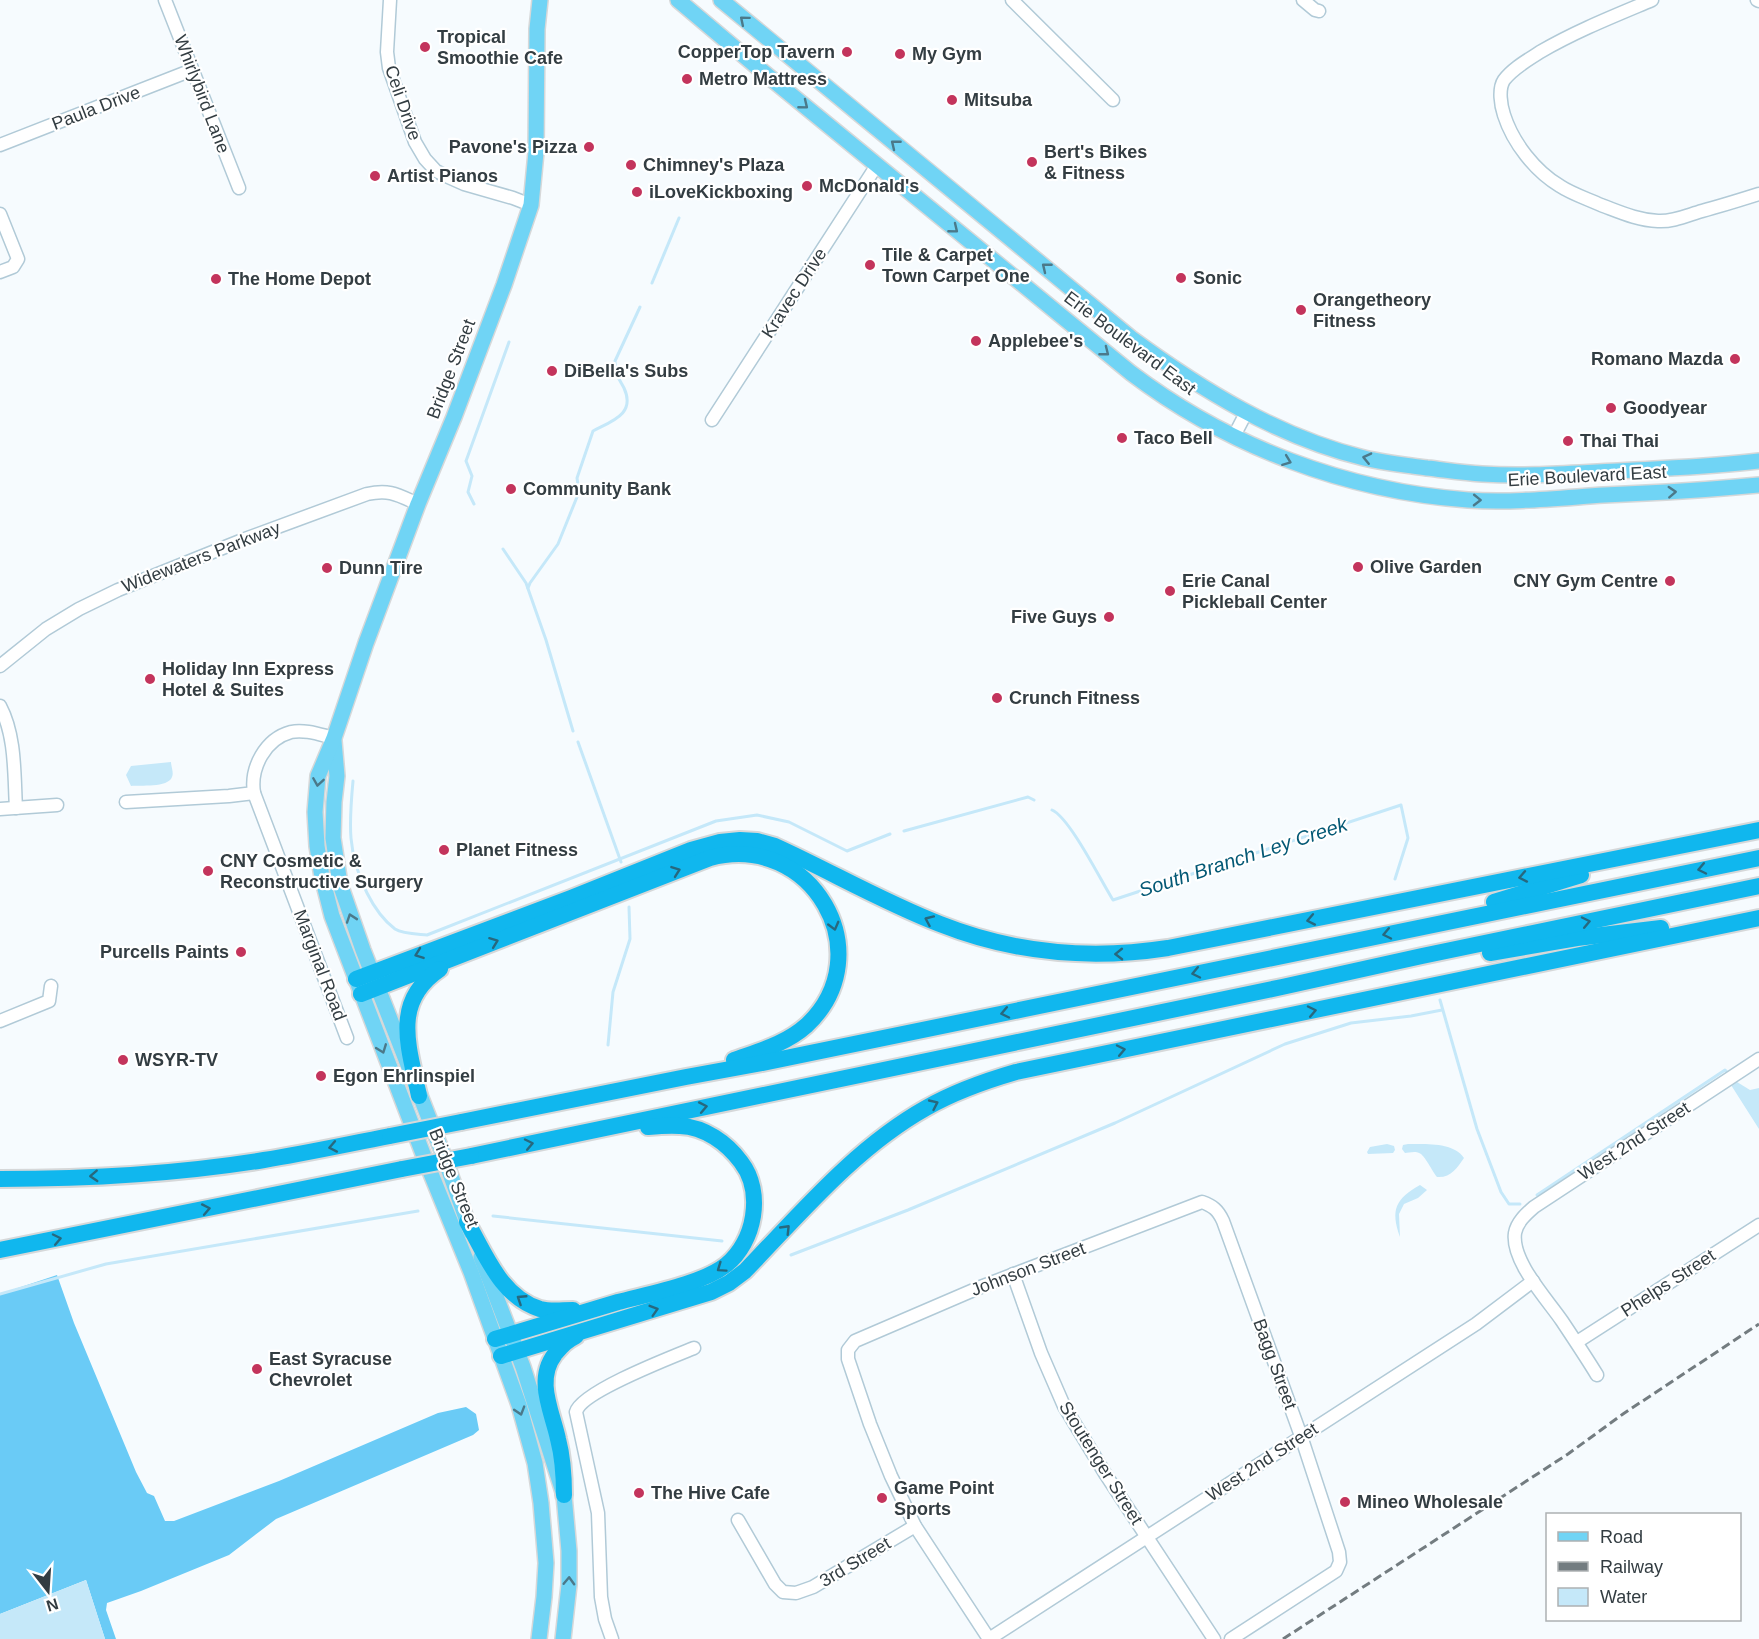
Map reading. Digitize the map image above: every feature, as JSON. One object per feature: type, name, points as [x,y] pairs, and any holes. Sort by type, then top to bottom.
[{"type":"highway","points":[[358,987],[571,898],[691,850],[720,842],[740,840],[775,846],[928,919],[968,934],[1030,949],[1084,954],[1134,953],[1168,948],[1759,830]]},
{"type":"highway","points":[[1413,928],[1617,864],[1704,841]]},
{"type":"highway","points":[[375,980],[463,954],[710,858],[739,853],[766,857],[784,864],[806,879],[817,892],[833,922],[838,943],[837,964],[830,992],[812,1019],[786,1040],[686,1077]]},
{"type":"highway","points":[[0,1179],[88,1177],[264,1160],[758,1064],[1759,858]]},
{"type":"highway","points":[[0,1250],[471,1156],[1759,886]]},
{"type":"highway","points":[[1282,987],[1577,938],[1759,917]]},
{"type":"highway","points":[[509,1353],[711,1292],[729,1283],[746,1271],[840,1172],[883,1136],[926,1107],[988,1080],[1016,1072],[1759,917]]},
{"type":"highway","points":[[419,1096],[407,1029],[412,1002],[426,979],[463,954]]},
{"type":"highway","points":[[503,1337],[705,1278],[727,1265],[740,1251],[753,1218],[754,1198],[748,1174],[731,1149],[700,1130],[682,1125],[605,1128]]},
{"type":"highway","points":[[467,1222],[500,1280],[511,1293],[541,1309],[553,1311],[597,1308]]},
{"type":"highway","points":[[564,1495],[563,1462],[547,1400],[545,1374],[552,1358],[566,1342],[597,1326]]},
{"type":"main road","name":"Bridge Street","points":[[503,1337],[471,1272],[425,1159],[332,916],[322,877],[315,812],[318,776],[334,738],[366,643],[418,504],[454,417],[514,258],[531,205],[536,152],[537,29],[540,0]]},
{"type":"main road","name":"Erie Boulevard East","points":[[678,0],[1083,335],[1141,380],[1180,406],[1266,452],[1341,479],[1402,492],[1469,500],[1562,498],[1759,485]]},
{"type":"main road","name":"Erie Boulevard East","points":[[721,0],[1131,338],[1168,365],[1246,412],[1310,441],[1364,458],[1406,466],[1481,474],[1560,474],[1726,465],[1759,461]]},
{"type":"main road","name":"Bridge Street","points":[[334,738],[338,776],[334,802],[334,846],[340,884],[351,918],[443,1154],[503,1337],[546,1435],[564,1495],[569,1585],[563,1639]]},
{"type":"main road","name":"Bridge Street","points":[[509,1353],[519,1405],[535,1463],[541,1503],[546,1563],[539,1639]]},
{"type":"street","name":"Whirlybird Lane","points":[[165,0],[239,188]]},
{"type":"street","name":"Celi Drive","points":[[390,0],[387,52],[389,68],[424,159],[436,171],[464,184],[531,205]]},
{"type":"street","points":[[1012,0],[1113,100]]},
{"type":"street","points":[[1303,0],[1319,11]]},
{"type":"street","points":[[1652,0],[1581,30],[1519,66],[1505,79],[1501,89],[1502,108],[1507,123],[1534,165],[1549,179],[1562,188],[1638,218],[1660,221],[1679,218],[1759,194]]},
{"type":"street","name":"Paula Drive","points":[[0,145],[192,70]]},
{"type":"street","name":"Kravec Drive","points":[[712,420],[877,165]]},
{"type":"street","points":[[0,214],[18,259],[13,267],[0,272]]},
{"type":"street","points":[[1234,436],[1246,412]]},
{"type":"street","name":"Widewaters Parkway","points":[[0,666],[46,629],[79,609],[118,590],[245,539],[367,494],[394,493],[418,504]]},
{"type":"street","points":[[0,706],[5,716],[12,747],[16,808]]},
{"type":"street","points":[[126,802],[254,793],[252,782],[254,771],[268,746],[279,738],[291,732],[303,731],[334,738]]},
{"type":"street","name":"Marginal Road","points":[[254,793],[347,1038]]},
{"type":"street","points":[[0,809],[57,805]]},
{"type":"street","points":[[0,1021],[49,1001],[51,986]]},
{"type":"street","name":"West 2nd Street","points":[[989,1639],[1476,1324],[1533,1281],[1518,1254],[1516,1230],[1521,1219],[1534,1207],[1759,1059]]},
{"type":"street","name":"Johnson Street","points":[[915,1526],[870,1424],[848,1359],[849,1347],[855,1341],[905,1318],[1013,1274],[1195,1203],[1202,1202],[1212,1205]]},
{"type":"street","name":"Bagg Street","points":[[1212,1205],[1219,1212],[1223,1221],[1301,1436],[1340,1552],[1336,1571],[1231,1639]]},
{"type":"street","name":"Phelps Street","points":[[1577,1342],[1759,1224]]},
{"type":"street","name":"Stoutenger Street","points":[[1013,1274],[1041,1353],[1064,1406],[1106,1475],[1214,1639]]},
{"type":"street","points":[[1533,1281],[1577,1342],[1597,1375]]},
{"type":"street","points":[[612,1639],[601,1597],[598,1513],[576,1412],[578,1406],[585,1400],[636,1372],[694,1348]]},
{"type":"street","name":"3rd Street","points":[[738,1520],[775,1584],[783,1592],[793,1593],[813,1587],[915,1526]]},
{"type":"street","points":[[915,1526],[989,1639]]},
{"type":"shaded area","points":[[57,1275],[74,1323],[136,1472],[147,1493],[154,1496],[165,1521],[174,1521],[279,1481],[438,1413],[466,1407],[476,1414],[479,1430],[473,1435],[276,1519],[229,1555],[107,1603],[106,1610],[116,1639],[105,1639],[86,1580],[0,1614],[0,1294]]},
{"type":"water","points":[[171,762],[173,775],[165,783],[131,786],[126,775],[131,766]]},
{"type":"water","points":[[1737,1082],[1750,1090],[1759,1088],[1759,1129],[1731,1085]]},
{"type":"water","points":[[1387,1144],[1394,1146],[1393,1153],[1368,1154],[1367,1152],[1370,1147]]},
{"type":"water","points":[[1431,1144],[1446,1147],[1453,1149],[1464,1158],[1450,1174],[1437,1177],[1421,1154],[1405,1153],[1402,1149],[1403,1145]]},
{"type":"water","points":[[1420,1185],[1427,1190],[1418,1198],[1404,1204],[1399,1214],[1400,1237],[1396,1219],[1397,1206],[1405,1195]]},
{"type":"water","points":[[86,1580],[105,1639],[0,1639],[0,1614]]},
{"type":"waterway","points":[[652,283],[679,218]]},
{"type":"waterway","points":[[528,588],[558,544],[579,492],[577,478],[593,431],[620,416],[627,404],[624,388],[616,372],[615,361],[640,307]]},
{"type":"waterway","points":[[474,504],[468,492],[472,476],[466,461],[509,342]]},
{"type":"waterway","points":[[503,549],[526,583],[546,640],[573,731]]},
{"type":"waterway","points":[[578,742],[621,862]]},
{"type":"waterway","points":[[353,781],[351,838],[360,878],[379,913],[387,922],[398,931],[415,934],[427,935],[716,821],[757,815],[789,822],[847,851],[890,834]]},
{"type":"waterway","points":[[904,831],[1028,797],[1034,800]]},
{"type":"waterway","name":"South Branch Ley Creek","points":[[1052,810],[1059,815],[1076,837],[1113,900],[1401,805],[1408,838],[1395,879]]},
{"type":"waterway","points":[[608,1045],[613,992],[630,939],[629,907]]},
{"type":"waterway","name":"South Branch Ley Creek","points":[[1440,1000],[1477,1129],[1501,1192],[1509,1204],[1520,1204]]},
{"type":"waterway","points":[[791,1255],[908,1210],[1115,1123],[1285,1044],[1351,1023],[1442,1010]]},
{"type":"waterway","name":"South Branch Ley Creek","points":[[1537,1195],[1725,1070],[1729,1074]]},
{"type":"waterway","points":[[0,1294],[106,1264],[418,1211]]},
{"type":"waterway","points":[[493,1216],[722,1241]]},
{"type":"railway","points":[[1283,1639],[1568,1454],[1623,1414],[1759,1324]]},
{"type":"place","name":"Tropical Smoothie Cafe","points":[[425,47]]},
{"type":"place","name":"CopperTop Tavern","points":[[847,52]]},
{"type":"place","name":"My Gym","points":[[900,54]]},
{"type":"place","name":"Metro Mattress","points":[[687,79]]},
{"type":"place","name":"Mitsuba","points":[[952,100]]},
{"type":"place","name":"Pavone's Pizza","points":[[589,147]]},
{"type":"place","name":"Bert's Bikes & Fitness","points":[[1032,162]]},
{"type":"place","name":"Chimney's Plaza","points":[[631,165]]},
{"type":"place","name":"Artist Pianos","points":[[375,176]]},
{"type":"place","name":"McDonald's","points":[[807,186]]},
{"type":"place","name":"iLoveKickboxing","points":[[637,192]]},
{"type":"place","name":"Tile & Carpet Town Carpet One","points":[[870,265]]},
{"type":"place","name":"Sonic","points":[[1181,278]]},
{"type":"place","name":"The Home Depot","points":[[216,279]]},
{"type":"place","name":"Orangetheory Fitness","points":[[1301,310]]},
{"type":"place","name":"Applebee's","points":[[976,341]]},
{"type":"place","name":"Romano Mazda","points":[[1735,359]]},
{"type":"place","name":"DiBella's Subs","points":[[552,371]]},
{"type":"place","name":"Goodyear","points":[[1611,408]]},
{"type":"place","name":"Taco Bell","points":[[1122,438]]},
{"type":"place","name":"Thai Thai","points":[[1568,441]]},
{"type":"place","name":"Community Bank","points":[[511,489]]},
{"type":"place","name":"Olive Garden","points":[[1358,567]]},
{"type":"place","name":"Dunn Tire","points":[[327,568]]},
{"type":"place","name":"CNY Gym Centre","points":[[1670,581]]},
{"type":"place","name":"Erie Canal Pickleball Center","points":[[1170,591]]},
{"type":"place","name":"Five Guys","points":[[1109,617]]},
{"type":"place","name":"Holiday Inn Express Hotel & Suites","points":[[150,679]]},
{"type":"place","name":"Crunch Fitness","points":[[997,698]]},
{"type":"place","name":"Planet Fitness","points":[[444,850]]},
{"type":"place","name":"CNY Cosmetic & Reconstructive Surgery","points":[[208,871]]},
{"type":"place","name":"Purcells Paints","points":[[241,952]]},
{"type":"place","name":"WSYR-TV","points":[[123,1060]]},
{"type":"place","name":"Egon Ehrlinspiel","points":[[321,1076]]},
{"type":"place","name":"East Syracuse Chevrolet","points":[[257,1369]]},
{"type":"place","name":"The Hive Cafe","points":[[639,1493]]},
{"type":"place","name":"Game Point Sports","points":[[882,1498]]},
{"type":"place","name":"Mineo Wholesale","points":[[1345,1502]]}]
